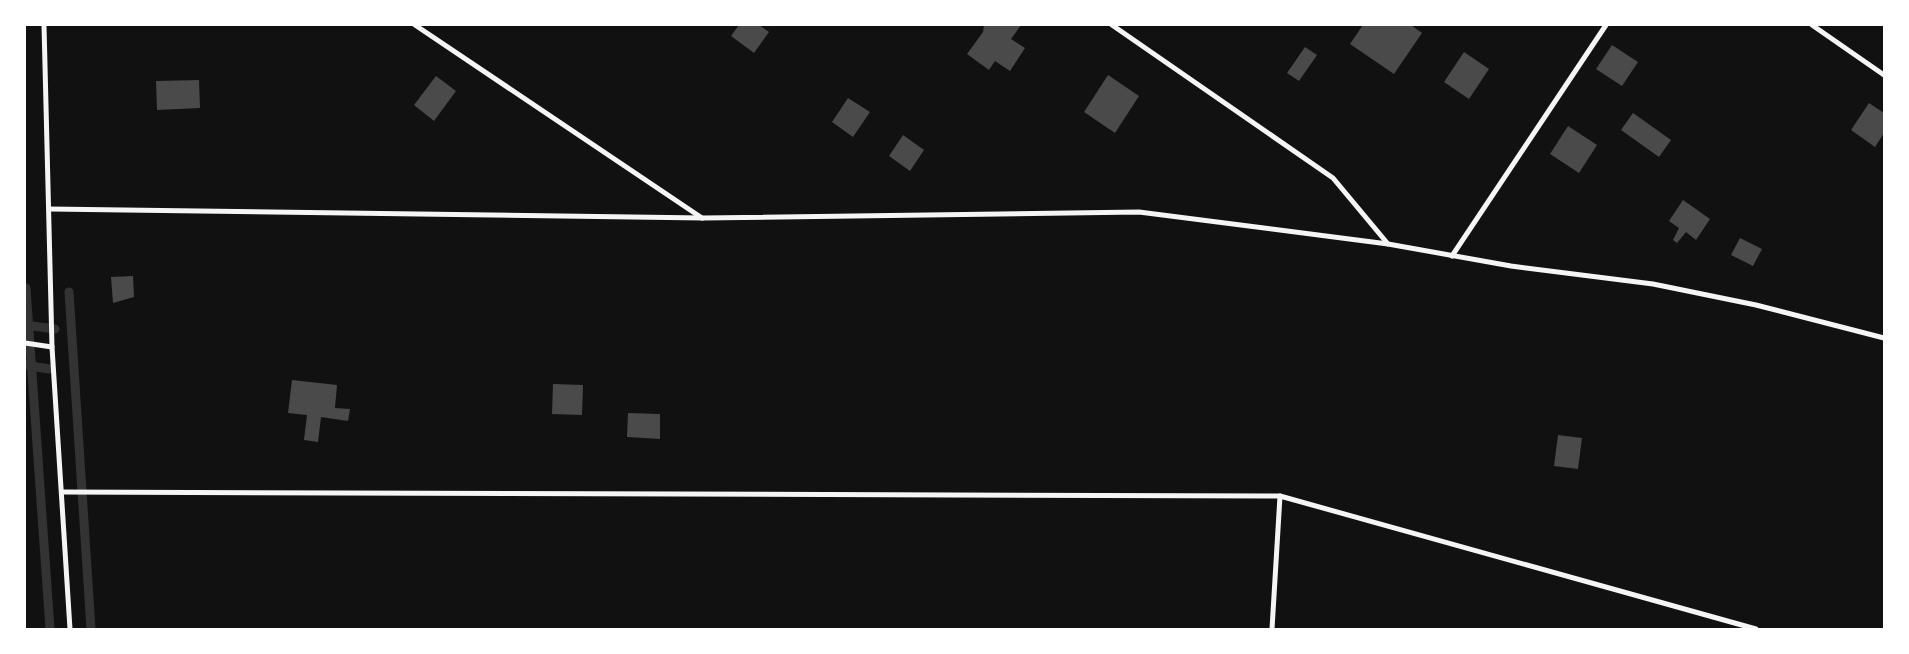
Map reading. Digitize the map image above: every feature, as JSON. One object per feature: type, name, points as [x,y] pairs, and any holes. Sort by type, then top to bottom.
[{"type":"street","points":[[44,25],[52,347],[70,629]]},
{"type":"street","points":[[416,25],[703,218]]},
{"type":"street","points":[[1112,25],[1333,178],[1388,244]]},
{"type":"street","points":[[1452,256],[1606,25]]},
{"type":"street","points":[[1812,25],[1884,75]]},
{"type":"street","points":[[49,208],[703,218],[1139,212],[1388,244],[1511,266],[1653,284],[1756,305],[1884,338]]},
{"type":"street","points":[[25,343],[52,347]]},
{"type":"street","points":[[62,492],[1280,496],[1756,629]]},
{"type":"street","points":[[1272,629],[1280,496]]},
{"type":"building","points":[[739,25],[759,25],[769,32],[754,53],[731,36]]},
{"type":"building","points":[[984,25],[1021,25],[1011,39],[1025,48],[1010,71],[995,61],[989,70],[967,54],[983,32]]},
{"type":"building","points":[[1363,25],[1411,25],[1422,33],[1394,74],[1350,44]]},
{"type":"building","points":[[1612,45],[1638,62],[1622,86],[1596,69]]},
{"type":"building","points":[[1305,47],[1317,55],[1299,81],[1287,73]]},
{"type":"building","points":[[1464,52],[1489,69],[1469,99],[1444,82]]},
{"type":"building","points":[[1108,75],[1139,96],[1115,133],[1084,112]]},
{"type":"building","points":[[436,76],[456,91],[434,121],[414,105]]},
{"type":"building","points":[[199,80],[200,108],[157,110],[156,81]]},
{"type":"building","points":[[848,98],[870,112],[853,137],[832,122]]},
{"type":"building","points":[[1869,103],[1884,113],[1884,133],[1875,147],[1851,130]]},
{"type":"building","points":[[1633,113],[1671,140],[1659,157],[1621,130]]},
{"type":"building","points":[[1568,126],[1597,145],[1579,173],[1550,154]]},
{"type":"building","points":[[903,135],[924,150],[910,171],[889,156]]},
{"type":"building","points":[[1683,200],[1710,219],[1696,240],[1686,232],[1677,243],[1673,240],[1679,228],[1669,221]]},
{"type":"building","points":[[1740,238],[1762,249],[1753,266],[1731,255]]},
{"type":"building","points":[[133,276],[134,297],[113,303],[111,277]]},
{"type":"building","points":[[292,380],[337,385],[335,408],[350,409],[348,421],[321,417],[318,442],[304,440],[307,415],[288,413]]},
{"type":"building","points":[[553,384],[583,385],[582,415],[552,414]]},
{"type":"building","points":[[628,413],[660,414],[660,439],[627,437]]},
{"type":"building","points":[[1558,435],[1582,438],[1578,469],[1554,466]]},
{"type":"waterway","points":[[26,288],[50,629]]},
{"type":"waterway","points":[[69,292],[91,629]]},
{"type":"waterway","points":[[25,325],[55,329]]},
{"type":"waterway","points":[[25,365],[49,369]]}]
